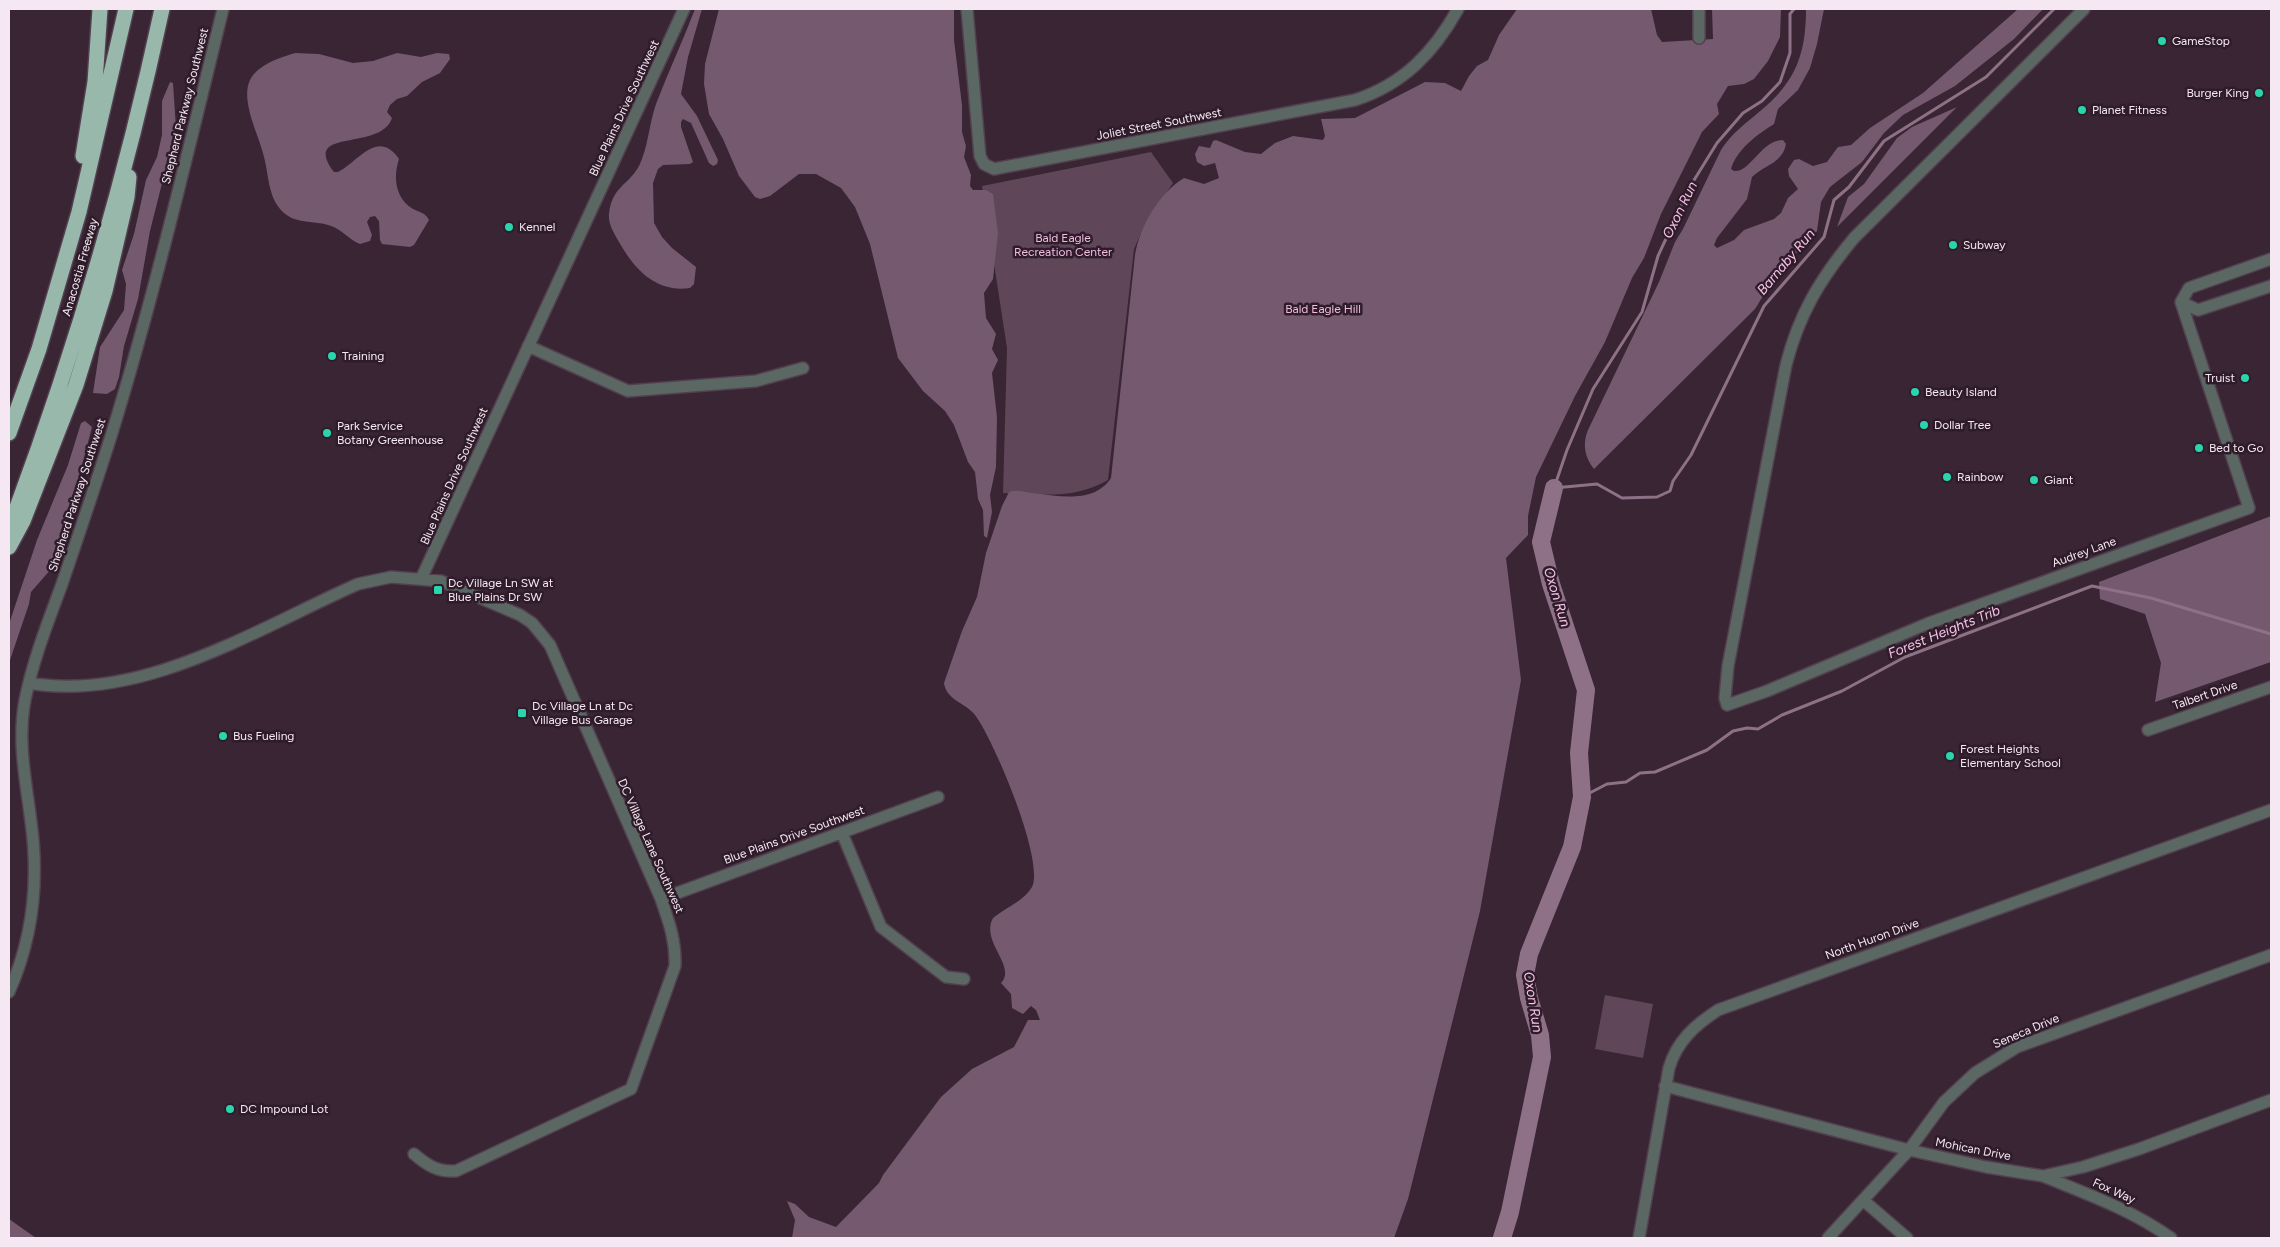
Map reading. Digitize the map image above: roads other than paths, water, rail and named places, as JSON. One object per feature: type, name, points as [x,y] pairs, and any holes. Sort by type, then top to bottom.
[{"type":"highway","points":[[11,427],[84,153],[96,75],[100,9]]},
{"type":"highway","name":"Anacostia Freeway","points":[[11,427],[38,349],[79,212],[126,9]]},
{"type":"highway","name":"Anacostia Freeway","points":[[9,529],[78,330],[132,136],[162,9]]},
{"type":"highway","points":[[9,547],[23,521],[70,401],[102,301],[127,197],[132,136]]},
{"type":"street","name":"Shepherd Parkway Southwest","points":[[9,992],[26,942],[34,892],[32,831],[21,748],[23,715],[29,683],[90,503],[134,359],[167,240],[223,9]]},
{"type":"street","name":"Blue Plains Drive Southwest","points":[[421,579],[684,9]]},
{"type":"street","name":"Joliet Street Southwest","points":[[967,9],[980,156],[984,164],[994,168],[1356,100],[1371,95],[1400,79],[1423,60],[1437,43],[1458,9]]},
{"type":"street","points":[[1699,9],[1699,38]]},
{"type":"street","name":"Audrey Lane","points":[[2084,9],[1854,238],[1834,262],[1807,305],[1794,333],[1786,365],[1728,666],[1725,698],[1728,705],[1768,692],[1929,623],[2248,508],[2181,302]]},
{"type":"street","points":[[2271,259],[2189,288],[2181,302],[2198,310],[2271,286]]},
{"type":"street","points":[[528,346],[628,391],[756,381],[803,368]]},
{"type":"street","points":[[29,683],[49,686],[111,683],[140,677],[198,657],[362,583],[391,577],[421,579]]},
{"type":"street","name":"DC Village Lane Southwest","points":[[414,1154],[426,1164],[441,1172],[456,1171],[632,1089],[675,966],[676,948],[672,928],[661,899],[557,661],[541,633],[532,623],[520,615],[441,581],[421,579]]},
{"type":"street","name":"Talbert Drive","points":[[2148,730],[2271,687]]},
{"type":"street","name":"Blue Plains Drive Southwest","points":[[661,899],[938,798]]},
{"type":"street","name":"North Huron Drive","points":[[1639,1238],[1665,1086],[1673,1054],[1683,1039],[1698,1023],[1718,1010],[2271,810]]},
{"type":"street","points":[[842,832],[881,927],[946,977],[964,979]]},
{"type":"street","name":"Seneca Drive","points":[[1828,1238],[1909,1150],[1944,1102],[1975,1072],[1994,1059],[2017,1047],[2271,955]]},
{"type":"street","name":"Mohican Drive","points":[[1665,1086],[1909,1150],[1986,1167],[2043,1176],[2083,1167],[2139,1149],[2271,1100]]},
{"type":"street","name":"Fox Way","points":[[2043,1176],[2117,1206],[2149,1222],[2171,1238]]},
{"type":"street","points":[[1863,1200],[1907,1238]]},
{"type":"waterway","name":"Barnaby Run","points":[[1794,9],[1790,14],[1790,53],[1780,82],[1762,101],[1743,113],[1717,143],[1691,185],[1658,256],[1642,312],[1593,389],[1567,450],[1554,488],[1597,484],[1622,498],[1657,497],[1670,491],[1673,481],[1691,455],[1764,306],[1824,237],[1834,200],[1849,187],[1884,141],[1986,77],[2054,9]]},
{"type":"waterway","name":"Oxon Run","points":[[1502,1238],[1510,1212],[1542,1057],[1540,1035],[1529,998],[1525,975],[1529,954],[1572,847],[1582,797],[1579,753],[1586,690],[1551,584],[1541,542],[1554,488]]},
{"type":"waterway","name":"Forest Heights Trib","points":[[1582,797],[1607,784],[1626,782],[1640,773],[1655,772],[1707,750],[1733,731],[1747,728],[1758,729],[1782,715],[1842,691],[1905,657],[2092,586],[2151,598],[2271,634]]},
{"type":"place","name":"GameStop","points":[[2162,41]]},
{"type":"place","name":"Burger King","points":[[2259,93]]},
{"type":"place","name":"Planet Fitness","points":[[2082,110]]},
{"type":"place","name":"Kennel","points":[[509,227]]},
{"type":"place","name":"Subway","points":[[1953,245]]},
{"type":"place","name":"Training","points":[[332,356]]},
{"type":"place","name":"Truist","points":[[2245,378]]},
{"type":"place","name":"Beauty Island","points":[[1915,392]]},
{"type":"place","name":"Dollar Tree","points":[[1924,425]]},
{"type":"place","name":"Park Service Botany Greenhouse","points":[[327,433]]},
{"type":"place","name":"Bed to Go","points":[[2199,448]]},
{"type":"place","name":"Rainbow","points":[[1947,477]]},
{"type":"place","name":"Giant","points":[[2034,480]]},
{"type":"place","name":"Dc Village Ln SW at Blue Plains Dr SW","points":[[438,590]]},
{"type":"place","name":"Dc Village Ln at Dc Village Bus Garage","points":[[522,713]]},
{"type":"place","name":"Bus Fueling","points":[[223,736]]},
{"type":"place","name":"Forest Heights Elementary School","points":[[1950,756]]},
{"type":"place","name":"DC Impound Lot","points":[[230,1109]]},
{"type":"park label","name":"Bald Eagle Recreation Center","points":[[1063,245]]},
{"type":"park label","name":"Bald Eagle Hill","points":[[1323,309]]}]
